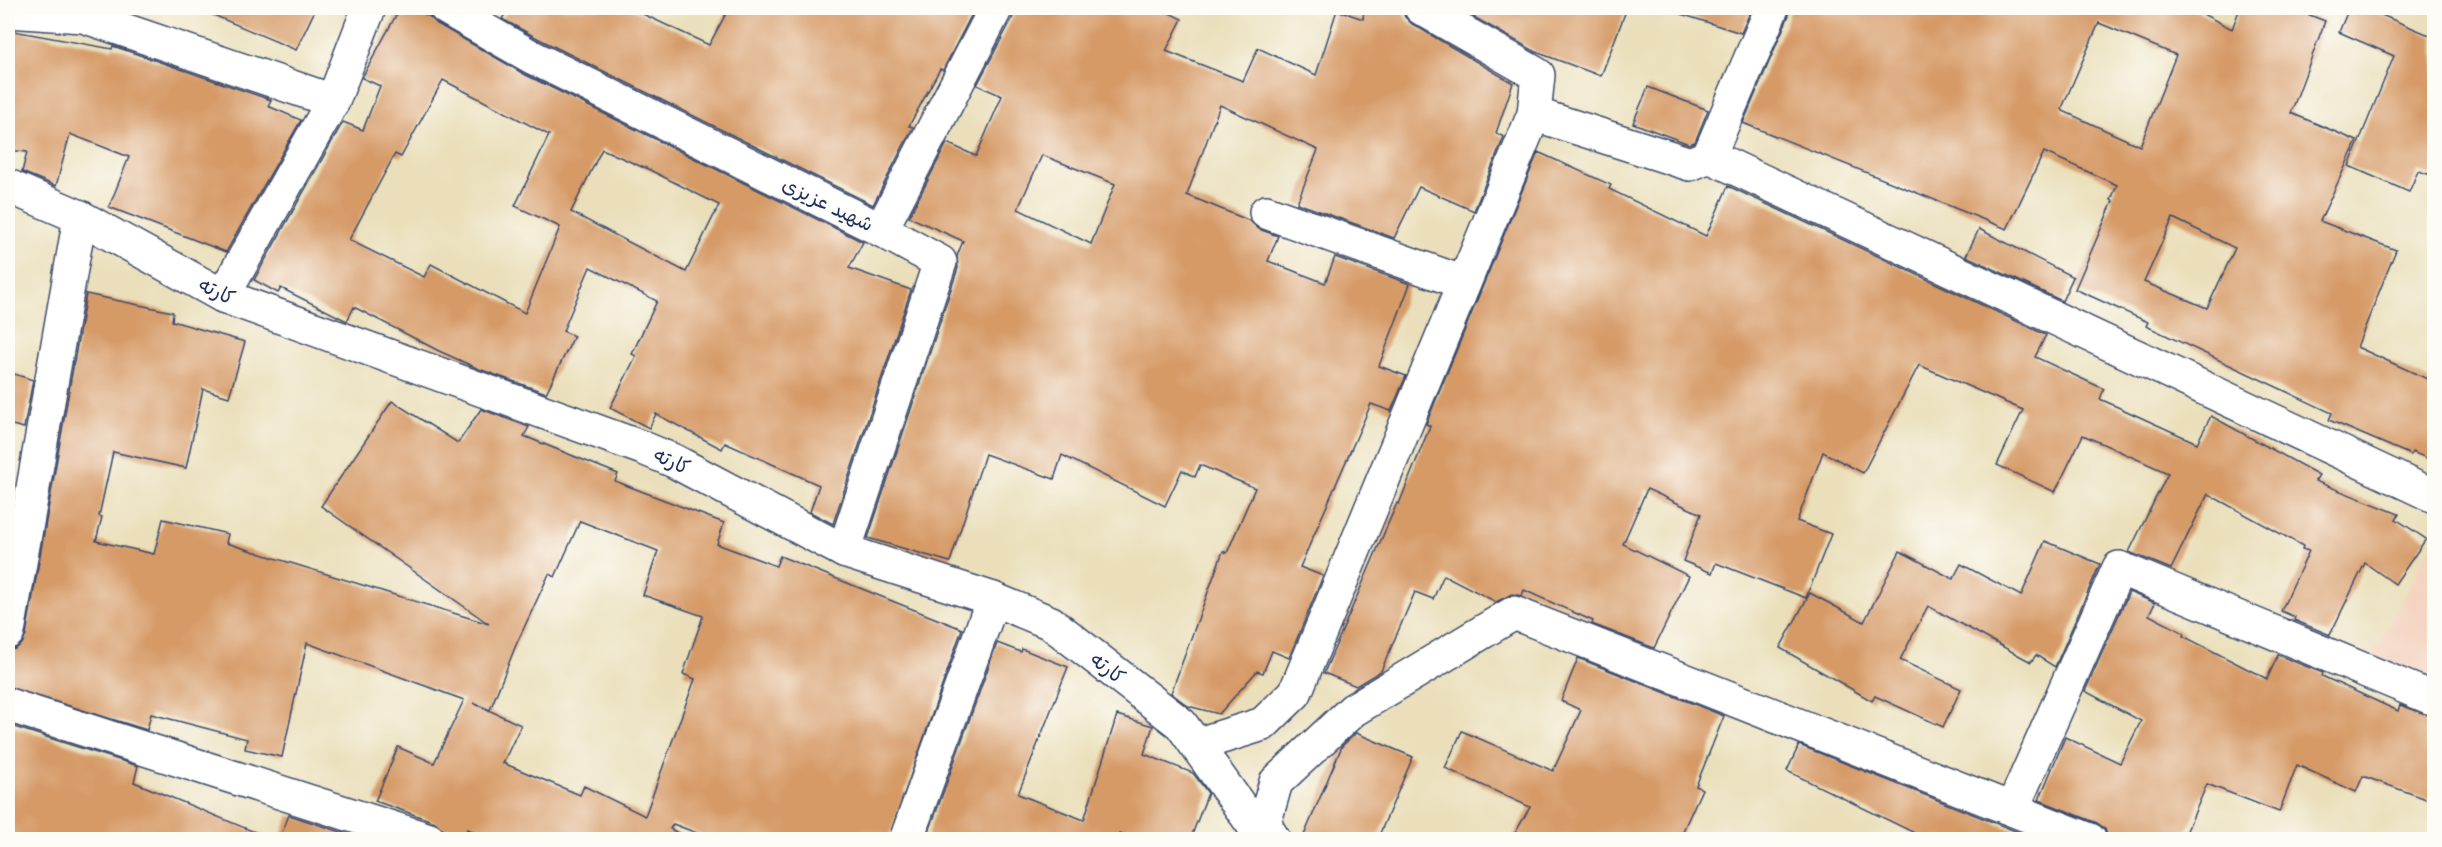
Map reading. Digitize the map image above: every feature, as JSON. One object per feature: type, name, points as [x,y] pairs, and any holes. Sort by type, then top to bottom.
[{"type":"street","points":[[223,296],[333,101],[369,8]]},
{"type":"street","name":"شهید عزیزی","points":[[446,8],[532,57],[881,230],[940,262],[844,551]]},
{"type":"street","points":[[881,230],[996,8]]},
{"type":"street","points":[[1196,745],[1263,724],[1295,693],[1534,114],[1538,75],[1421,8]]},
{"type":"street","points":[[1534,114],[1690,165],[1709,156],[1772,8]]},
{"type":"street","points":[[8,11],[82,16],[333,101]]},
{"type":"street","points":[[1709,156],[2434,496]]},
{"type":"street","name":"کارته","points":[[8,186],[80,217],[223,296],[643,448],[674,461],[844,551],[993,599],[1051,623],[1181,724],[1264,840]]},
{"type":"street","points":[[1266,212],[1464,283]]},
{"type":"street","points":[[8,632],[80,217]]},
{"type":"street","points":[[2012,809],[2120,568],[2434,699]]},
{"type":"street","points":[[906,840],[993,599]]},
{"type":"street","points":[[1274,840],[1264,824],[1276,782],[1353,710],[1514,613],[2090,840]]},
{"type":"street","points":[[8,705],[429,840]]},
{"type":"shaded area","points":[[2434,541],[2434,692],[2365,669]]},
{"type":"building","points":[[197,8],[316,8],[296,50]]},
{"type":"building","points":[[400,8],[413,8],[524,74],[863,242],[849,268],[911,290],[833,524],[810,512],[819,485],[725,443],[722,449],[656,414],[649,428],[610,408],[636,356],[632,354],[657,301],[590,267],[563,331],[574,336],[546,393],[479,369],[354,307],[347,321],[281,288],[278,293],[254,280],[343,122],[363,130],[380,86],[362,78]],"holes":[[[443,80],[549,135],[515,206],[560,227],[525,313],[431,264],[424,277],[349,240],[395,154],[401,157]],[[602,149],[642,166],[719,205],[686,272],[571,212]]]},
{"type":"building","points":[[509,8],[630,8],[709,45],[729,8],[965,8],[973,12],[943,70],[940,69],[909,126],[913,127],[873,205],[502,19]]},
{"type":"building","points":[[1015,8],[1159,8],[1182,19],[1166,51],[1243,81],[1258,48],[1316,75],[1337,10],[1363,19],[1364,8],[1402,8],[1405,17],[1412,24],[1513,83],[1496,133],[1504,137],[1474,211],[1419,187],[1394,238],[1297,203],[1318,150],[1220,105],[1187,195],[1250,221],[1259,229],[1278,236],[1268,261],[1325,283],[1335,257],[1410,284],[1379,366],[1406,376],[1391,411],[1371,404],[1300,567],[1323,576],[1289,658],[1272,651],[1263,673],[1257,671],[1219,714],[1188,706],[1171,693],[1223,551],[1227,553],[1255,488],[1200,465],[1195,477],[1182,470],[1165,506],[1062,455],[1054,479],[985,454],[950,562],[868,538],[958,268],[957,256],[963,241],[909,217],[947,143],[976,156],[1002,96],[977,85],[1013,17]],"holes":[[[1042,155],[1115,184],[1091,244],[1018,209]]]},
{"type":"building","points":[[1458,8],[1627,8],[1601,76],[1536,52]]},
{"type":"building","points":[[1682,8],[1752,8],[1741,33],[1681,14]]},
{"type":"building","points":[[1790,8],[2191,8],[2232,29],[2240,8],[2292,8],[2325,21],[2291,113],[2357,141],[2320,221],[2396,250],[2357,347],[2434,382],[2434,461],[2412,452],[2411,455],[2329,420],[2332,413],[2146,326],[2148,322],[2075,289],[2113,201],[2111,200],[2117,185],[2044,152],[2007,229],[1743,123]],"holes":[[[2099,23],[2176,55],[2140,146],[2063,111],[2062,108]],[[2173,218],[2235,248],[2207,308],[2144,282]]]},
{"type":"building","points":[[2349,8],[2365,8],[2434,37],[2434,176],[2418,171],[2409,192],[2349,166],[2394,56],[2339,32]]},
{"type":"building","points":[[8,30],[112,49],[113,46],[271,100],[268,106],[301,120],[226,252],[109,207],[129,157],[70,134],[56,186],[22,172],[27,152],[8,150]]},
{"type":"building","points":[[1648,87],[1708,110],[1695,142],[1689,144],[1633,123]]},
{"type":"building","points":[[1538,152],[1611,185],[1609,189],[1706,236],[1728,186],[2046,335],[2035,357],[2104,389],[2100,399],[2197,443],[2211,416],[2319,475],[2315,481],[2399,514],[2396,519],[2426,539],[2395,584],[2365,563],[2330,635],[2294,620],[2295,617],[2281,611],[2309,551],[2302,549],[2303,546],[2208,494],[2171,569],[2129,552],[2168,473],[2083,435],[2055,492],[1997,465],[2023,410],[1919,365],[1863,473],[1823,452],[1797,521],[1831,534],[1806,598],[1716,563],[1712,573],[1683,561],[1701,514],[1647,489],[1623,544],[1689,576],[1654,648],[1592,624],[1593,621],[1524,590],[1522,596],[1512,594],[1496,602],[1444,575],[1433,599],[1415,592],[1381,671],[1356,686],[1324,673],[1397,503],[1399,504],[1430,426],[1426,424]]},
{"type":"building","points":[[1979,229],[2073,277],[2062,301],[1966,256]]},
{"type":"building","points":[[86,294],[173,312],[172,321],[245,342],[229,397],[203,389],[186,468],[113,452],[96,541],[154,554],[163,519],[228,534],[226,543],[489,624],[321,506],[392,401],[458,443],[481,409],[529,427],[524,436],[618,474],[615,481],[724,523],[717,544],[776,566],[780,556],[962,629],[888,840],[715,840],[673,824],[670,829],[692,840],[491,840],[467,829],[463,839],[445,832],[435,822],[375,801],[398,747],[434,763],[464,700],[307,643],[282,757],[245,749],[247,739],[151,714],[147,730],[8,687],[8,650],[15,649],[22,644],[26,635]],"holes":[[[580,521],[658,551],[643,595],[703,616],[683,674],[695,679],[645,816],[584,786],[580,795],[503,763],[521,725],[473,703],[490,710],[516,645],[549,574],[555,577]]]},
{"type":"building","points":[[8,372],[33,380],[24,428],[8,424]]},
{"type":"building","points":[[2045,541],[2100,564],[2055,667],[2036,655],[2031,662],[1928,606],[1900,660],[1961,689],[1943,727],[1875,696],[1872,701],[1780,648],[1810,593],[1864,622],[1900,551],[1953,579],[1961,564],[2021,596]]},
{"type":"building","points":[[2129,592],[2155,603],[2149,615],[2184,633],[2183,636],[2267,679],[2278,655],[2323,673],[2322,676],[2398,711],[2400,705],[2434,717],[2434,802],[2363,776],[2356,792],[2297,765],[2279,812],[2207,784],[2183,840],[2108,840],[2105,829],[2097,823],[2039,800],[2065,737],[2120,763],[2141,721],[2085,691]]},
{"type":"building","points":[[997,643],[1021,652],[1022,649],[1068,667],[1018,794],[1084,820],[1117,715],[1153,726],[1144,754],[1193,773],[1208,793],[1190,840],[1142,840],[1119,833],[1130,837],[1129,840],[926,840]]},
{"type":"building","points":[[1578,658],[1724,716],[1696,786],[1702,789],[1679,840],[1511,840],[1530,807],[1445,768],[1462,731],[1553,771],[1581,710],[1561,701]]},
{"type":"building","points":[[8,725],[138,766],[134,782],[274,840],[8,840]]},
{"type":"building","points":[[1356,733],[1413,757],[1377,840],[1302,840],[1342,746]]},
{"type":"building","points":[[1799,745],[2038,840],[1929,840],[1787,771]]},
{"type":"building","points":[[289,815],[366,840],[279,840]]}]
